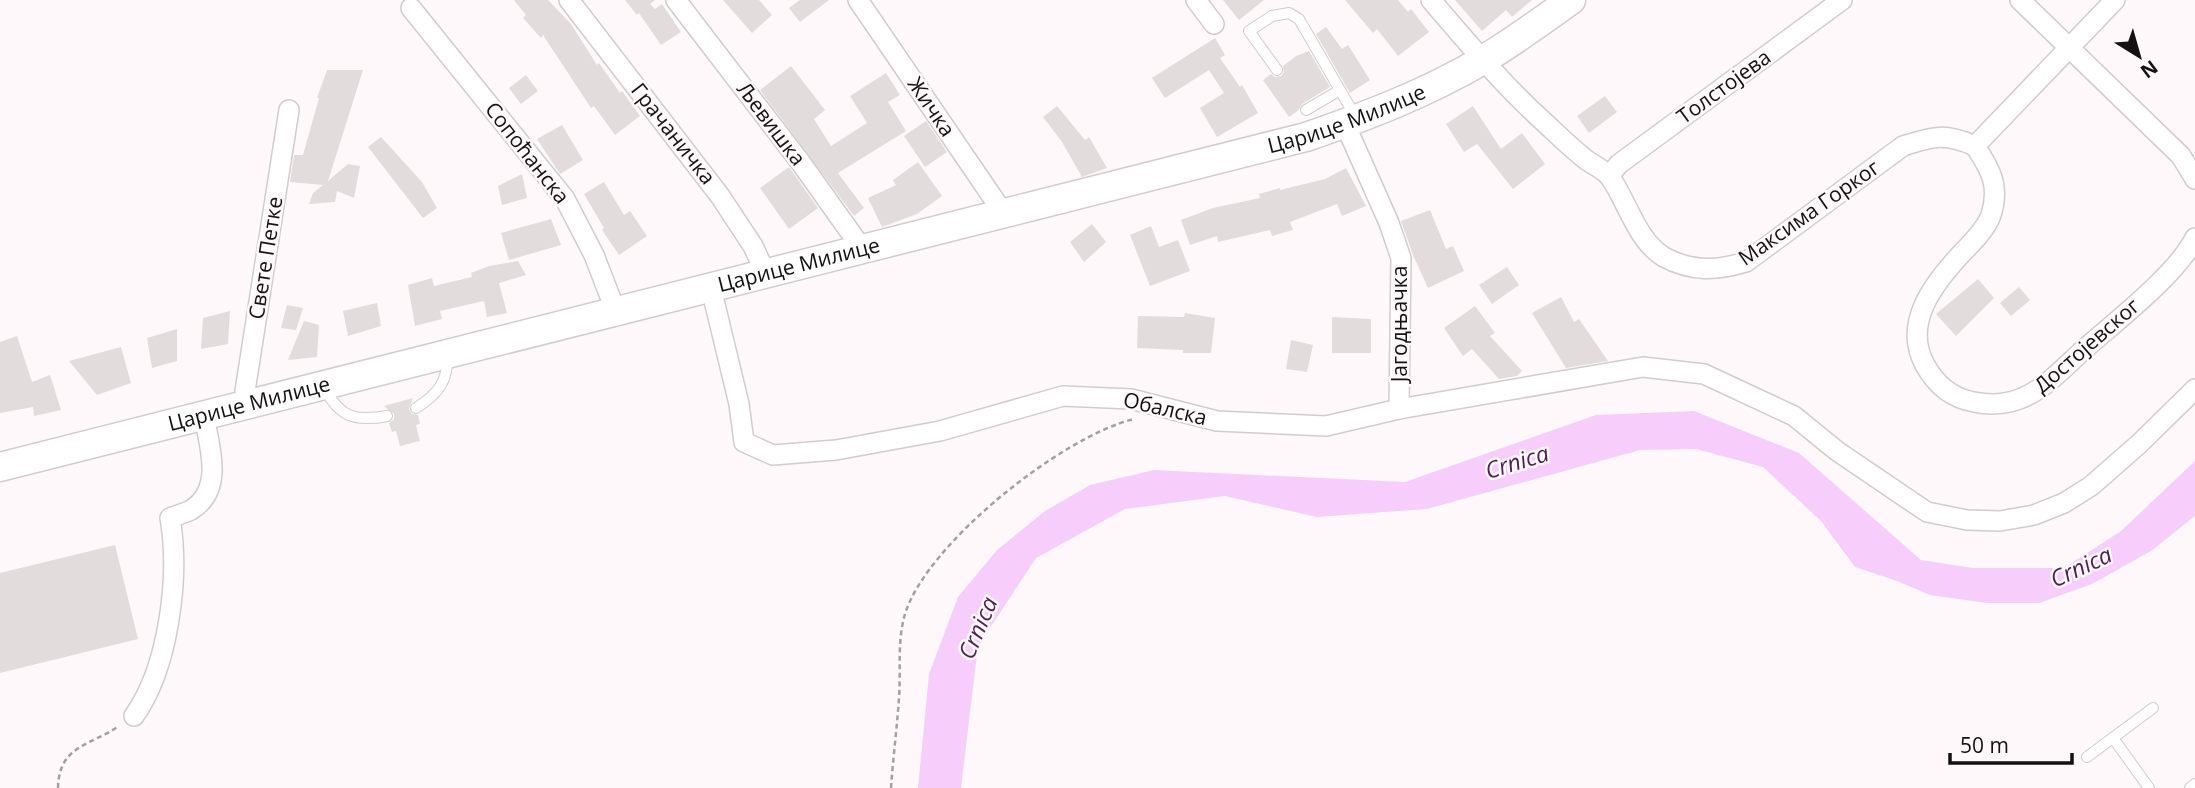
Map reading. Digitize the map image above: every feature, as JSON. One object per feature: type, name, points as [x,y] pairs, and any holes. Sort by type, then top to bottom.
[{"type":"main road","name":"Царице Милице","points":[[0,467],[1004,214],[1305,120],[1351,122],[1426,90],[1482,61],[1571,0]]},
{"type":"street","name":"Грачаничка","points":[[569,0],[720,196],[754,246],[766,274]]},
{"type":"street","name":"Љевишка","points":[[676,0],[801,163],[863,250]]},
{"type":"street","name":"Жичка","points":[[858,0],[1004,214]]},
{"type":"street","points":[[1196,0],[1214,24]]},
{"type":"street","name":"Максима Горког","points":[[1431,0],[1482,61],[1550,128],[1586,160],[1609,176],[1629,214],[1660,255],[1680,265],[1700,270],[1723,269],[1746,262],[1903,146],[1929,138],[1953,137],[1975,146]]},
{"type":"street","name":"Толстојева","points":[[1609,176],[1619,164],[1842,0]]},
{"type":"street","points":[[2020,0],[2181,156],[2195,179]]},
{"type":"street","points":[[1975,146],[2115,0]]},
{"type":"street","name":"Сопоћанска","points":[[411,9],[565,199],[594,255],[616,312]]},
{"type":"street","name":"Свете Петке","points":[[248,406],[245,391],[289,110]]},
{"type":"street","name":"Јагодњачка","points":[[1351,122],[1401,258],[1399,409]]},
{"type":"street","name":"Достојевског","points":[[1975,146],[1990,169],[1995,191],[1990,218],[1973,242],[1939,278],[1920,311],[1917,333],[1920,356],[1932,377],[1946,391],[1961,400],[1992,404],[2025,399],[2053,379],[2169,272],[2195,238]]},
{"type":"street","name":"Обалска","points":[[710,288],[739,404],[744,442],[773,455],[836,450],[940,431],[1063,396],[1131,399],[1217,421],[1326,426],[1399,409],[1643,367],[1704,374],[1794,416],[1837,451],[1927,512],[1967,520],[2000,521],[2034,515],[2064,503],[2082,491],[2139,444],[2195,389]]},
{"type":"street","points":[[134,716],[148,691],[169,631],[174,544],[170,518],[191,510],[206,497],[210,484],[213,464],[204,417]]},
{"type":"lane","points":[[1277,70],[1249,31],[1272,16],[1289,13],[1299,19],[1340,90],[1351,122]]},
{"type":"lane","points":[[1305,120],[1340,90]]},
{"type":"lane","points":[[416,408],[436,391],[445,379],[448,370],[447,355]]},
{"type":"lane","points":[[324,387],[334,405],[354,418],[387,416]]},
{"type":"lane","points":[[2087,757],[2153,708]]},
{"type":"lane","points":[[2113,738],[2149,788]]},
{"type":"lane","points":[[2190,788],[2195,784]]},
{"type":"path","points":[[891,788],[904,615],[920,583],[968,524],[993,501],[1053,458],[1094,434],[1125,421],[1145,417],[1158,406]]},
{"type":"path","points":[[58,788],[62,762],[70,754],[134,716]]},
{"type":"water","name":"Crnica","points":[[1694,411],[1799,453],[1921,560],[1973,568],[2064,568],[2121,531],[2195,461],[2195,516],[2151,551],[2092,584],[2039,603],[1987,603],[1930,595],[1855,567],[1821,521],[1763,467],[1696,449],[1640,450],[1427,509],[1317,517],[1225,496],[1125,509],[1036,558],[978,646],[961,788],[918,788],[929,674],[958,597],[997,550],[1045,511],[1090,485],[1154,470],[1405,482],[1596,415]]},
{"type":"building","points":[[514,0],[548,0],[571,24],[597,65],[599,63],[640,116],[615,135],[594,106],[591,108],[543,35],[541,38],[523,18],[526,15]]},
{"type":"building","points":[[625,0],[655,0],[650,4],[655,9],[662,4],[681,32],[661,45],[639,13],[637,15]]},
{"type":"building","points":[[723,0],[759,0],[772,15],[752,33]]},
{"type":"building","points":[[800,0],[829,0],[800,22],[789,8]]},
{"type":"building","points":[[1223,0],[1264,0],[1239,20]]},
{"type":"building","points":[[1345,0],[1398,0],[1408,12],[1411,9],[1429,32],[1398,56],[1377,29],[1373,33]]},
{"type":"building","points":[[1455,0],[1532,0],[1512,17],[1506,10],[1482,31]]},
{"type":"building","points":[[1326,27],[1342,49],[1348,45],[1370,80],[1350,93],[1316,34]]},
{"type":"building","points":[[1215,38],[1225,55],[1220,58],[1240,87],[1242,85],[1258,113],[1217,137],[1200,108],[1224,93],[1209,70],[1165,98],[1152,78]]},
{"type":"building","points":[[1309,51],[1330,87],[1302,104],[1299,110],[1289,117],[1263,80],[1271,74],[1275,77],[1281,76],[1284,72],[1283,66],[1296,56]]},
{"type":"building","points":[[791,66],[825,110],[814,119],[831,146],[867,123],[850,96],[886,73],[900,95],[888,102],[906,131],[838,173],[864,208],[854,216],[760,90]]},
{"type":"building","points":[[327,70],[363,70],[328,181],[348,164],[360,166],[354,198],[337,191],[335,202],[309,204],[313,193],[323,185],[290,182],[294,155],[303,155]]},
{"type":"building","points":[[526,75],[538,91],[521,104],[509,88]]},
{"type":"building","points":[[1605,96],[1617,112],[1589,133],[1577,116]]},
{"type":"building","points":[[1057,106],[1085,140],[1089,137],[1107,168],[1082,177],[1062,142],[1043,117]]},
{"type":"building","points":[[1473,106],[1501,149],[1522,133],[1545,164],[1513,189],[1477,144],[1464,152],[1446,124]]},
{"type":"building","points":[[926,121],[947,152],[925,167],[904,136]]},
{"type":"building","points":[[562,125],[583,160],[560,174],[537,139]]},
{"type":"building","points":[[381,137],[422,182],[437,208],[423,218],[368,147]]},
{"type":"building","points":[[918,162],[942,196],[917,214],[882,227],[868,198],[896,185],[893,180]]},
{"type":"building","points":[[789,167],[818,208],[789,229],[760,188]]},
{"type":"building","points":[[1346,168],[1366,206],[1342,216],[1337,204],[1290,222],[1293,230],[1272,236],[1270,230],[1218,242],[1217,236],[1190,245],[1181,220],[1213,208],[1260,198],[1259,194],[1280,188],[1325,179]]},
{"type":"building","points":[[522,174],[527,198],[502,205],[498,186]]},
{"type":"building","points":[[604,182],[624,215],[630,211],[647,236],[619,255],[602,230],[604,228],[584,194]]},
{"type":"building","points":[[1430,210],[1446,249],[1453,246],[1464,271],[1428,288],[1401,221]]},
{"type":"building","points":[[551,219],[561,245],[509,260],[501,233]]},
{"type":"building","points":[[1092,224],[1106,242],[1084,262],[1070,242]]},
{"type":"building","points":[[1151,226],[1159,247],[1178,240],[1190,271],[1150,286],[1130,235]]},
{"type":"building","points":[[518,261],[526,275],[499,283],[507,313],[487,317],[484,301],[440,311],[442,319],[415,326],[408,285],[432,278],[434,286],[472,277],[471,273],[489,266]]},
{"type":"building","points":[[1507,267],[1519,285],[1492,304],[1479,285]]},
{"type":"building","points":[[1978,279],[1994,298],[1956,336],[1936,314]]},
{"type":"building","points":[[2019,287],[2030,300],[2011,316],[2000,303]]},
{"type":"building","points":[[1561,297],[1574,322],[1579,319],[1608,361],[1566,368],[1532,313]]},
{"type":"building","points":[[377,303],[381,326],[348,336],[343,311]]},
{"type":"building","points":[[287,305],[303,308],[296,330],[281,328]]},
{"type":"building","points":[[1475,306],[1495,333],[1490,336],[1522,371],[1517,376],[1499,379],[1472,349],[1463,356],[1444,328]]},
{"type":"building","points":[[230,311],[228,344],[201,349],[203,318]]},
{"type":"building","points":[[1185,313],[1215,318],[1211,353],[1137,348],[1138,316],[1184,317]]},
{"type":"building","points":[[1332,317],[1371,319],[1371,353],[1332,353]]},
{"type":"building","points":[[304,321],[319,325],[317,357],[288,360]]},
{"type":"building","points":[[177,329],[177,361],[152,368],[147,338]]},
{"type":"building","points":[[17,336],[32,382],[50,375],[61,410],[34,416],[33,407],[0,413],[0,342]]},
{"type":"building","points":[[1291,340],[1313,345],[1307,372],[1286,369]]},
{"type":"building","points":[[121,347],[131,383],[97,395],[69,361]]},
{"type":"building","points":[[413,398],[409,409],[412,414],[418,415],[420,424],[416,425],[420,441],[400,446],[396,431],[392,432],[389,423],[394,419],[394,414],[384,406]]},
{"type":"building","points":[[115,545],[138,639],[0,673],[0,573]]}]
